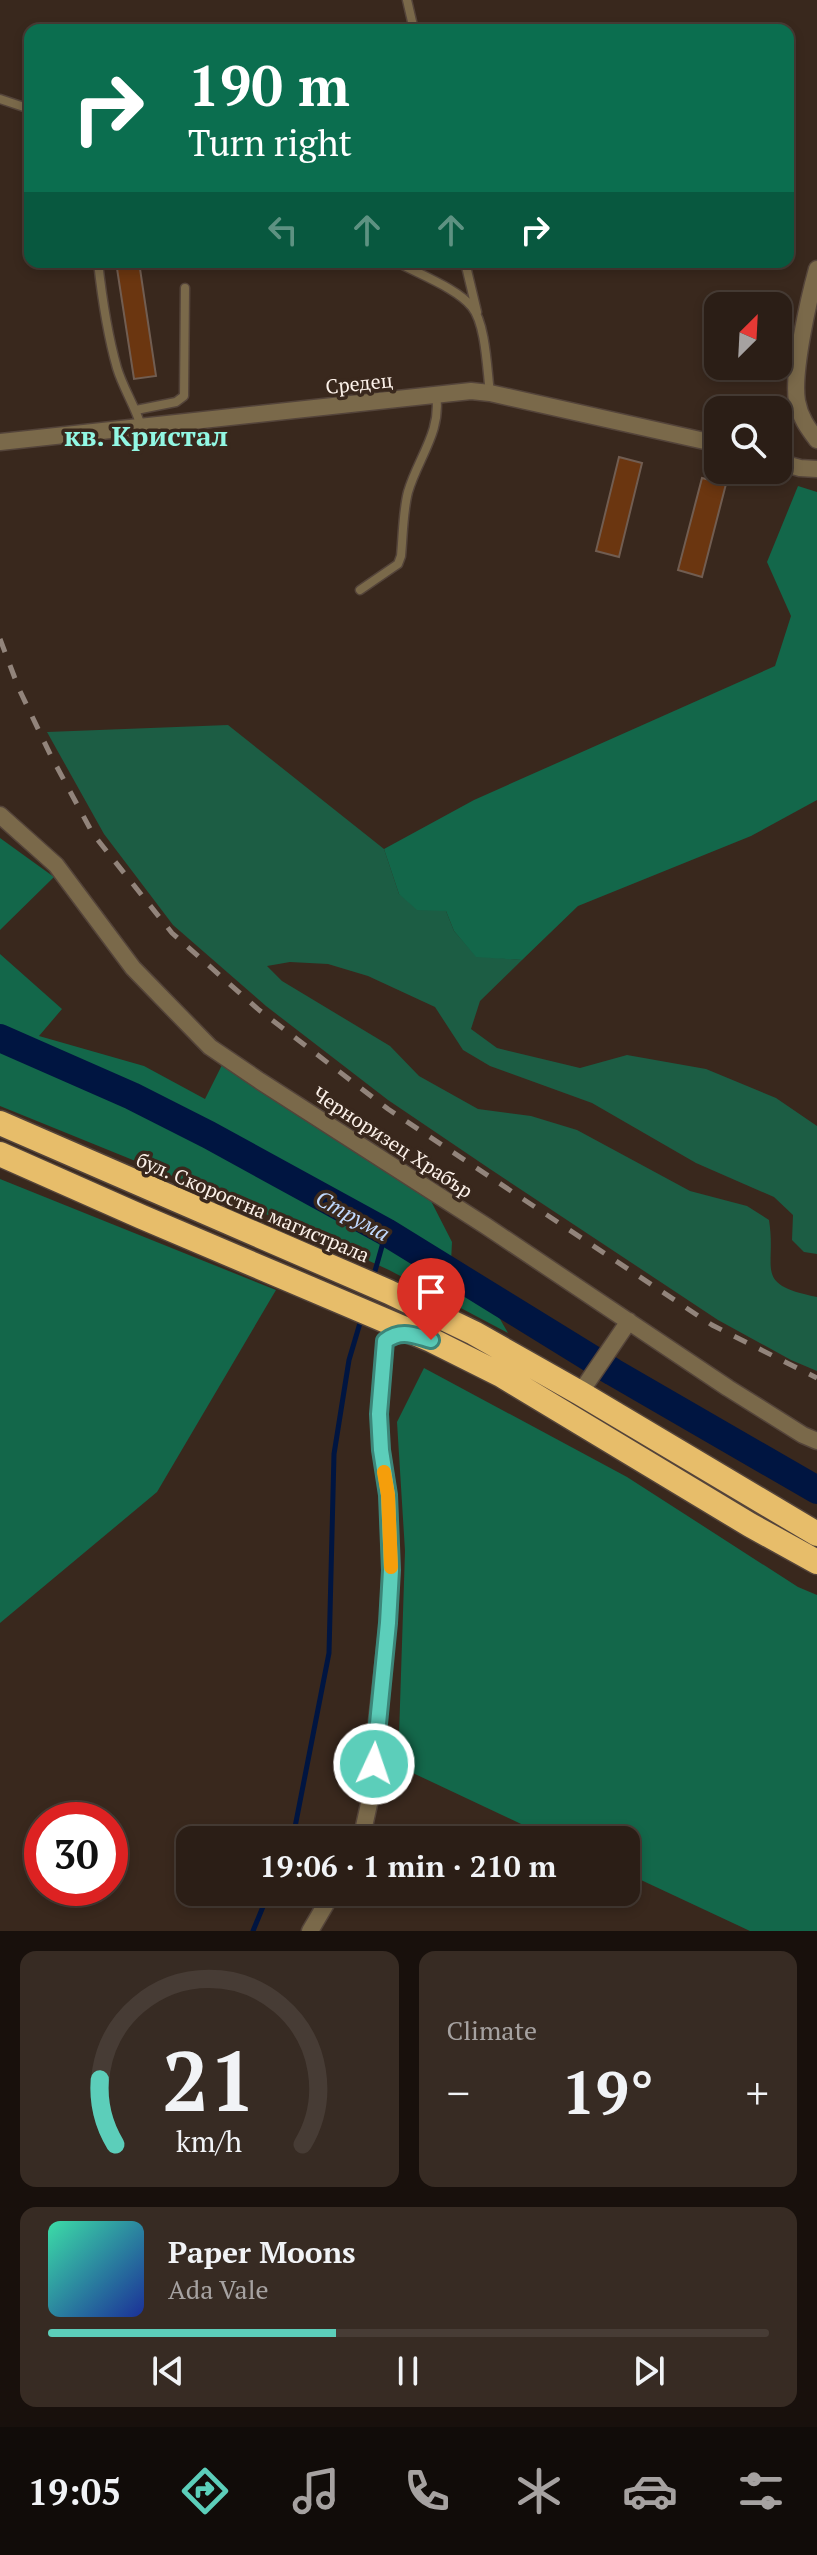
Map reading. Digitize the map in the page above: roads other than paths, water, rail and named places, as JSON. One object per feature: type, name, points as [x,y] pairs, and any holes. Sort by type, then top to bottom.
[{"type":"highway","name":"бул. Скоростна магистрала","points":[[0,1123],[389,1292],[583,1387],[817,1534]]},
{"type":"highway","points":[[0,1154],[431,1340],[501,1375],[817,1562]]},
{"type":"highway","points":[[266,1269],[372,1321],[381,1329],[385,1341],[394,1334],[403,1333],[431,1340]]},
{"type":"street","points":[[817,269],[808,300],[796,398],[804,424],[817,440]]},
{"type":"street","name":"Средец","points":[[0,442],[139,418],[471,391],[704,441]]},
{"type":"street","points":[[792,466],[817,469]]},
{"type":"street","name":"Черноризец Храбър","points":[[0,815],[56,865],[133,968],[210,1047],[624,1328],[817,1441]]},
{"type":"street","points":[[583,1387],[624,1328]]},
{"type":"street","points":[[364,1826],[373,1786],[390,1597],[388,1495],[379,1414],[385,1341]]},
{"type":"street","points":[[310,1931],[325,1906]]},
{"type":"lane","points":[[407,0],[413,24]]},
{"type":"lane","points":[[0,99],[24,107]]},
{"type":"lane","points":[[99,268],[104,315],[117,370],[139,418],[184,396],[185,288]]},
{"type":"lane","points":[[408,268],[462,297],[474,309],[480,325]]},
{"type":"lane","points":[[466,268],[480,325],[490,393]]},
{"type":"lane","points":[[360,590],[398,564],[408,493],[436,424],[436,395]]},
{"type":"waterway","name":"Струма","points":[[0,1038],[132,1096],[386,1232],[613,1372],[817,1490]]},
{"type":"waterway","points":[[375,1271],[386,1232]]},
{"type":"waterway","points":[[295,1826],[329,1653],[334,1454],[349,1360],[360,1323]]},
{"type":"waterway","points":[[253,1931],[263,1906]]},
{"type":"railway","points":[[0,639],[19,689],[93,834],[172,933],[259,1010],[388,1109],[712,1325],[817,1378]]},
{"type":"district","name":"кв. Кристал","points":[[146,435]]}]
